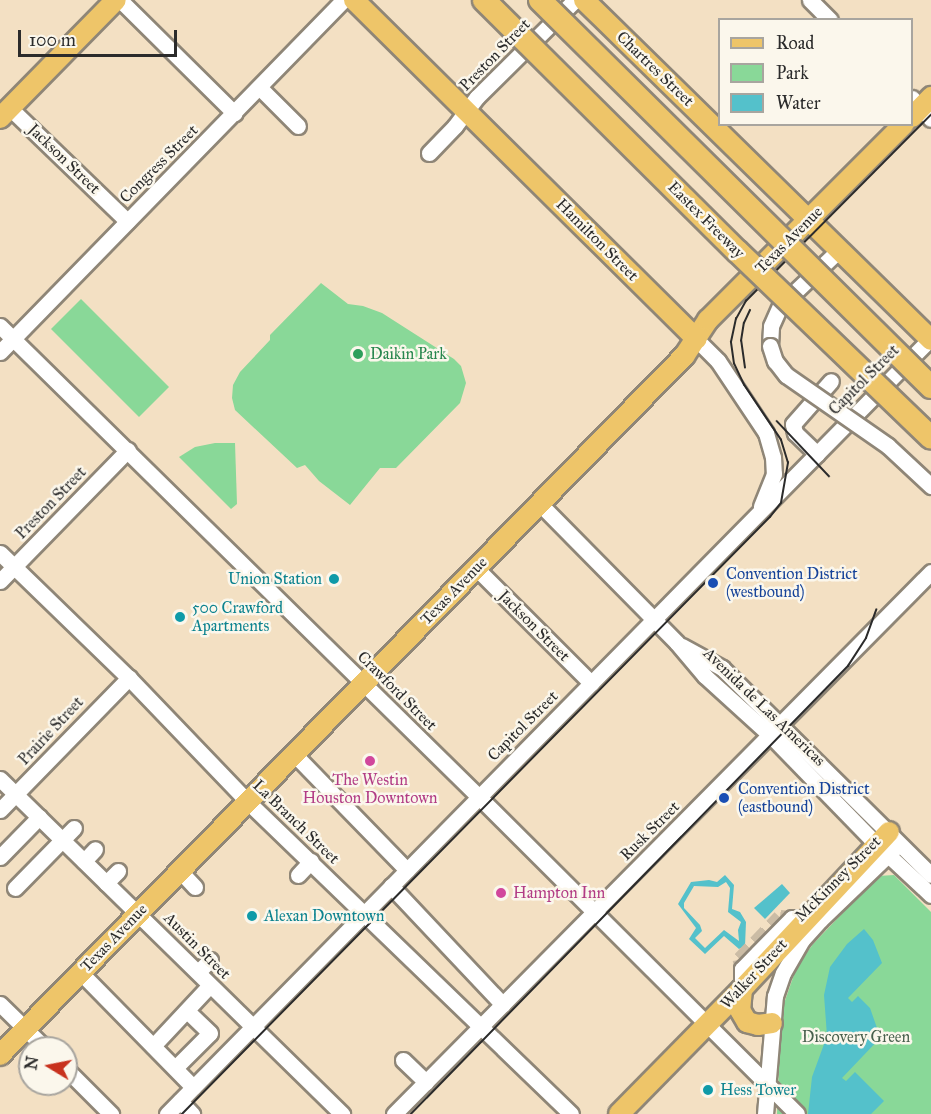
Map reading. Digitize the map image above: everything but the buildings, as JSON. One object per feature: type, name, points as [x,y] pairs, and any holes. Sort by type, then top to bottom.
[{"type":"highway","name":"Eastex Freeway","points":[[484,0],[737,251],[931,438]]},
{"type":"highway","points":[[540,0],[931,387]]},
{"type":"main road","points":[[3,108],[118,0]]},
{"type":"main road","name":"Hamilton Street","points":[[354,0],[696,339]]},
{"type":"main road","name":"Chartres Street","points":[[584,0],[931,339]]},
{"type":"main road","name":"Texas Avenue","points":[[0,1055],[685,355],[708,320],[902,126]]},
{"type":"main road","name":"Walker Street","points":[[619,1114],[706,1024],[888,844]]},
{"type":"main road","points":[[742,989],[740,1010],[747,1022],[758,1025],[772,1023]]},
{"type":"street","points":[[118,0],[234,113]]},
{"type":"street","name":"Congress Street","points":[[0,352],[344,0]]},
{"type":"street","name":"Preston Street","points":[[429,153],[477,97],[575,0]]},
{"type":"street","points":[[810,0],[828,18]]},
{"type":"street","points":[[259,87],[298,126]]},
{"type":"street","name":"Jackson Street","points":[[3,108],[127,221]]},
{"type":"street","points":[[839,250],[780,306],[774,317],[770,346],[775,361],[786,375],[888,446],[931,486]]},
{"type":"street","name":"Crawford Street","points":[[0,326],[479,797],[797,1114]]},
{"type":"street","name":"Hamilton Street","points":[[696,339],[718,361],[766,433],[773,457],[774,474],[759,513]]},
{"type":"street","name":"Capitol Street","points":[[166,1114],[931,339]]},
{"type":"street","points":[[817,454],[795,433],[793,424],[831,381]]},
{"type":"street","name":"Preston Street","points":[[0,581],[14,567],[40,529],[128,450]]},
{"type":"street","name":"Avenida de Las Americas","points":[[540,504],[677,643],[705,676],[775,730],[888,844],[931,895]]},
{"type":"street","name":"La Branch Street","points":[[0,553],[129,678],[248,802],[571,1114]]},
{"type":"street","name":"Jackson Street","points":[[476,568],[591,683]]},
{"type":"street","name":"Rusk Street","points":[[394,1114],[931,572]]},
{"type":"street","name":"Prairie Street","points":[[0,810],[129,678]]},
{"type":"street","points":[[294,754],[407,870]]},
{"type":"street","name":"Austin Street","points":[[0,779],[342,1114]]},
{"type":"street","points":[[0,857],[52,807]]},
{"type":"street","points":[[15,888],[74,828]]},
{"type":"street","name":"Avenida de Las Americas","points":[[888,844],[931,874]]},
{"type":"street","points":[[84,861],[95,849]]},
{"type":"street","points":[[298,875],[311,861]]},
{"type":"street","points":[[180,871],[195,887]]},
{"type":"street","points":[[106,883],[118,872]]},
{"type":"street","points":[[391,886],[503,1005]]},
{"type":"street","name":"McKinney Street","points":[[765,1114],[775,996],[804,929]]},
{"type":"street","points":[[198,972],[210,960]]},
{"type":"street","points":[[81,973],[193,1087]]},
{"type":"street","points":[[153,1046],[210,985]]},
{"type":"street","points":[[0,1004],[32,1036]]},
{"type":"street","points":[[175,1068],[210,1033],[187,1011]]},
{"type":"street","points":[[403,1060],[426,1082]]},
{"type":"street","points":[[78,1081],[111,1114]]},
{"type":"street","points":[[180,1101],[192,1114]]},
{"type":"green space","points":[[321,283],[348,304],[363,306],[382,313],[454,359],[461,366],[466,383],[460,403],[396,468],[380,468],[350,505],[319,481],[305,465],[297,468],[235,410],[232,398],[233,385],[240,372],[270,340],[270,335]]},
{"type":"green space","points":[[81,299],[169,387],[139,417],[51,329]]},
{"type":"green space","points":[[215,443],[235,443],[237,504],[231,509],[179,457],[195,447]]},
{"type":"green space","name":"Discovery Green","points":[[894,875],[931,912],[931,1114],[777,1114],[781,1012],[797,966],[813,944],[878,876]]},
{"type":"water","points":[[725,875],[734,885],[732,909],[740,912],[746,922],[745,946],[739,949],[724,936],[705,954],[689,939],[696,928],[678,904],[691,882],[709,880],[717,882]],"holes":[[[726,882],[730,888],[728,912],[741,922],[738,930],[739,941],[724,930],[705,948],[695,938],[702,931],[700,925],[684,908],[684,903],[694,886],[718,887]]]},
{"type":"water","points":[[782,884],[790,893],[765,919],[754,908]]},
{"type":"water","points":[[864,929],[873,940],[882,963],[848,998],[852,1002],[858,996],[870,1008],[877,1028],[883,1035],[842,1078],[846,1081],[855,1072],[884,1101],[871,1114],[808,1114],[812,1077],[827,1036],[824,995],[830,967],[847,944]]},
{"type":"tunnel","points":[[742,969],[740,959],[780,917],[792,918]]},
{"type":"tram line","points":[[182,1114],[770,517],[781,503],[788,463],[781,440],[744,385],[734,364],[731,342],[736,319],[746,301],[931,115]]},
{"type":"tram line","points":[[745,368],[741,341],[744,323],[750,310]]},
{"type":"tram line","points":[[777,421],[829,476]]},
{"type":"tram line","points":[[411,1114],[848,666],[866,638],[876,610]]},
{"type":"place","name":"Daikin Park","points":[[358,354]]},
{"type":"place","name":"Union Station","points":[[334,579]]},
{"type":"place","name":"Convention District (westbound)","points":[[713,583]]},
{"type":"place","name":"500 Crawford Apartments","points":[[180,617]]},
{"type":"place","name":"The Westin Houston Downtown","points":[[370,761]]},
{"type":"place","name":"Convention District (eastbound)","points":[[724,798]]},
{"type":"place","name":"Hampton Inn","points":[[501,893]]},
{"type":"place","name":"Alexan Downtown","points":[[252,916]]},
{"type":"place","name":"Hess Tower","points":[[708,1090]]}]
